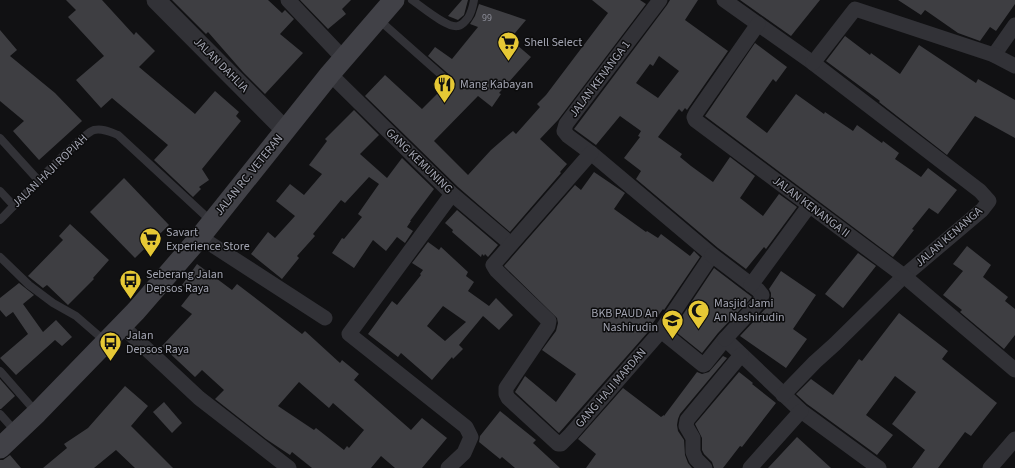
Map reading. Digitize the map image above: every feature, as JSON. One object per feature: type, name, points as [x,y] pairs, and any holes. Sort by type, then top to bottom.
[{"type":"main road","name":"JALAN RC. VETERAN","points":[[0,448],[37,413],[122,326],[206,230],[337,66],[394,0]]},
{"type":"street","name":"JALAN DAHLIA","points":[[156,0],[285,130]]},
{"type":"street","name":"GANG KEMUNING","points":[[288,0],[337,66],[452,194],[511,244]]},
{"type":"street","name":"JALAN KENANGA 1","points":[[592,153],[568,136],[564,131],[566,124],[660,0]]},
{"type":"street","name":"JALAN KENANGA","points":[[724,0],[813,63],[980,191],[988,201],[982,210],[904,276],[783,395]]},
{"type":"street","points":[[813,63],[852,4],[994,55],[1015,66]]},
{"type":"street","name":"JALAN KENANGA II","points":[[758,24],[694,118],[904,276],[1015,370]]},
{"type":"street","points":[[994,55],[1015,25]]},
{"type":"street","points":[[511,244],[592,153],[712,255],[761,294],[761,299],[703,365],[661,331]]},
{"type":"street","points":[[448,468],[464,453],[471,437],[466,427],[349,334],[452,194]]},
{"type":"street","points":[[751,285],[809,206]]},
{"type":"street","points":[[206,230],[325,318]]},
{"type":"street","name":"GANG HAJI MARDAN","points":[[511,244],[493,266],[546,316],[549,322],[506,388],[506,394],[508,398],[559,444],[572,434],[661,331],[712,255]]},
{"type":"street","points":[[122,326],[199,398],[289,468]]},
{"type":"street","points":[[725,339],[783,395],[802,411],[879,468]]},
{"type":"street","points":[[705,468],[696,459],[693,452],[693,438],[686,426],[688,420],[742,355]]},
{"type":"street","points":[[750,468],[802,411]]},
{"type":"street","points":[[990,468],[1015,439]]},
{"type":"lane","points":[[412,0],[440,20],[451,26],[458,26],[464,23],[469,16],[474,0]]},
{"type":"lane","points":[[377,18],[447,80]]},
{"type":"lane","name":"JALAN HAJI ROPIAH","points":[[0,220],[92,130],[105,130],[118,135],[206,230]]},
{"type":"lane","points":[[0,138],[39,181]]},
{"type":"lane","points":[[0,191],[14,206]]},
{"type":"lane","points":[[0,257],[29,285],[53,303],[70,311],[85,322],[107,342]]},
{"type":"lane","points":[[0,372],[37,413]]},
{"type":"lane","points":[[0,414],[17,433]]},
{"type":"building","points":[[66,0],[102,0],[134,35],[136,32],[155,51],[139,67],[195,114],[215,91],[239,112],[236,116],[241,121],[202,169],[209,180],[199,187],[201,189],[193,197],[154,160],[168,145],[112,98],[101,108],[76,80],[104,56],[68,17],[76,10]]},
{"type":"building","points":[[172,0],[268,0],[282,13],[285,10],[294,19],[280,34],[303,53],[265,94],[243,72],[208,32],[206,34]]},
{"type":"building","points":[[300,0],[351,0],[342,9],[346,14],[328,29]]},
{"type":"building","points":[[462,0],[468,0],[464,15],[458,20],[448,16]]},
{"type":"building","points":[[592,0],[640,0],[646,4],[558,120],[540,139],[567,164],[510,232],[458,187],[365,96],[385,75],[422,109],[446,85],[451,84],[453,78],[428,56],[435,47],[452,59],[478,27],[470,24],[475,16],[479,4],[526,20],[510,39],[531,57],[499,93],[501,94],[492,107],[478,96],[434,141],[468,175],[491,150],[513,131],[516,134],[540,107],[537,104],[546,95],[608,13]]},
{"type":"building","points":[[670,0],[698,0],[685,20],[728,51],[687,110],[685,108],[682,112],[679,109],[658,137],[682,154],[680,157],[713,182],[730,157],[755,176],[740,198],[763,216],[779,194],[797,207],[766,249],[764,247],[746,269],[718,248],[636,179],[641,171],[624,158],[640,137],[638,136],[641,131],[620,116],[596,145],[574,129]],"holes":[[[659,56],[679,71],[658,98],[636,83],[650,64],[653,66]]]},
{"type":"building","points":[[740,0],[820,0],[791,36]]},
{"type":"building","points":[[898,0],[1015,0],[1015,4],[996,31],[990,27],[980,41],[958,33],[925,10],[921,15]]},
{"type":"building","points":[[0,30],[17,50],[10,56],[55,93],[82,121],[39,160],[13,131],[24,121],[0,101]]},
{"type":"building","points":[[845,36],[870,55],[871,53],[900,74],[919,45],[976,83],[978,79],[1015,100],[1015,138],[975,116],[947,155],[879,102],[880,101],[826,61]]},
{"type":"building","points":[[755,43],[787,67],[776,82],[773,79],[746,117],[767,133],[796,94],[824,114],[825,112],[853,131],[857,125],[882,143],[883,141],[899,153],[895,159],[921,177],[928,168],[957,190],[938,214],[929,208],[912,229],[914,230],[893,257],[705,116]]},
{"type":"building","points":[[354,110],[379,135],[360,154],[387,178],[402,158],[434,189],[410,221],[407,227],[413,231],[405,243],[397,237],[386,251],[373,240],[354,268],[332,253],[342,238],[344,239],[362,217],[358,214],[379,184],[369,177],[345,203],[341,200],[313,234],[315,236],[297,256],[299,258],[282,279],[251,254],[268,232],[275,238],[295,216],[276,201],[290,184],[304,195],[322,174],[309,165],[327,141],[325,139]]},
{"type":"building","points":[[594,172],[625,193],[614,209],[646,232],[647,231],[658,238],[661,234],[690,256],[694,251],[700,257],[664,310],[663,309],[647,331],[648,332],[559,433],[515,392],[525,376],[556,402],[576,374],[542,350],[556,331],[558,323],[557,318],[504,266],[575,185],[581,190]]},
{"type":"building","points":[[124,178],[169,225],[135,258],[90,212]]},
{"type":"building","points":[[457,210],[498,245],[488,257],[485,254],[484,256],[482,254],[481,257],[452,232],[453,230],[445,223]]},
{"type":"building","points":[[70,224],[109,260],[93,278],[94,279],[68,305],[47,285],[43,288],[28,276],[63,240],[59,236]]},
{"type":"building","points":[[428,242],[439,250],[441,247],[468,272],[466,276],[474,282],[468,291],[489,306],[496,298],[513,315],[499,330],[483,316],[459,345],[463,349],[453,359],[452,357],[432,380],[401,353],[398,357],[368,334],[392,301],[397,305],[421,275],[420,274],[423,270],[412,263]],"holes":[[[443,306],[466,322],[445,341],[427,326]]]},
{"type":"building","points":[[967,246],[991,265],[983,277],[1008,297],[1005,301],[1015,309],[1015,335],[1004,349],[960,312],[962,310],[943,295],[963,271],[953,264]]},
{"type":"building","points":[[858,253],[876,266],[843,308],[825,294]]},
{"type":"building","points":[[197,264],[232,290],[237,284],[302,334],[305,331],[340,363],[342,360],[359,374],[354,380],[411,430],[422,418],[447,438],[422,468],[395,468],[381,456],[371,468],[312,468],[292,452],[290,455],[266,439],[215,399],[224,390],[202,370],[195,377],[162,346],[192,314],[181,306],[192,292],[182,285]],"holes":[[[299,382],[329,408],[333,403],[364,430],[349,448],[347,446],[344,450],[316,428],[314,430],[278,406]]]},
{"type":"building","points":[[714,268],[752,297],[718,333],[702,353],[676,332],[682,326],[678,322]]},
{"type":"building","points":[[781,271],[816,295],[793,329],[807,339],[786,368],[740,336],[767,307],[771,297],[769,289]]},
{"type":"building","points":[[19,283],[34,295],[23,304],[43,332],[56,320],[72,337],[62,346],[55,340],[16,375],[0,358],[28,334],[13,312],[6,317],[0,310],[0,298]]},
{"type":"building","points":[[899,313],[948,351],[942,359],[997,403],[971,436],[965,432],[938,468],[912,468],[925,450],[892,424],[916,392],[895,376],[866,415],[893,435],[877,455],[807,404],[796,394],[811,379],[833,395],[859,359],[862,361]]},
{"type":"building","points":[[723,356],[727,358],[680,414],[678,419],[678,431],[684,440],[685,455],[692,468],[586,468],[596,454],[578,439],[623,388],[661,417],[664,416],[697,372],[702,374],[709,372]]},
{"type":"building","points":[[739,372],[776,403],[742,447],[740,446],[723,468],[714,468],[712,462],[702,450],[702,438],[695,424]]},
{"type":"building","points":[[0,379],[15,396],[1,409],[0,409]]},
{"type":"building","points":[[125,386],[148,406],[131,426],[173,468],[135,468],[116,450],[94,468],[43,468],[67,448],[64,444],[88,428]]},
{"type":"building","points":[[164,402],[182,423],[172,433],[153,412]]},
{"type":"building","points":[[500,411],[536,440],[533,443],[560,468],[515,468],[502,457],[500,459],[479,442],[480,436]]},
{"type":"building","points":[[797,437],[831,468],[768,468]]},
{"type":"building","points":[[10,455],[21,468],[0,468],[0,460],[3,460]]},
{"type":"place","name":"Shell Select","points":[[509,62]]},
{"type":"place","name":"Mang Kabayan","points":[[444,104]]},
{"type":"place","name":"Savart Experience Store","points":[[151,258]]},
{"type":"place","name":"Seberang Jalan Depsos Raya","points":[[130,300]]},
{"type":"place","name":"Masjid Jami An Nashirudin","points":[[698,330]]},
{"type":"place","name":"BKB PAUD An Nashirudin","points":[[673,340]]},
{"type":"place","name":"Jalan Depsos Raya","points":[[110,362]]}]
